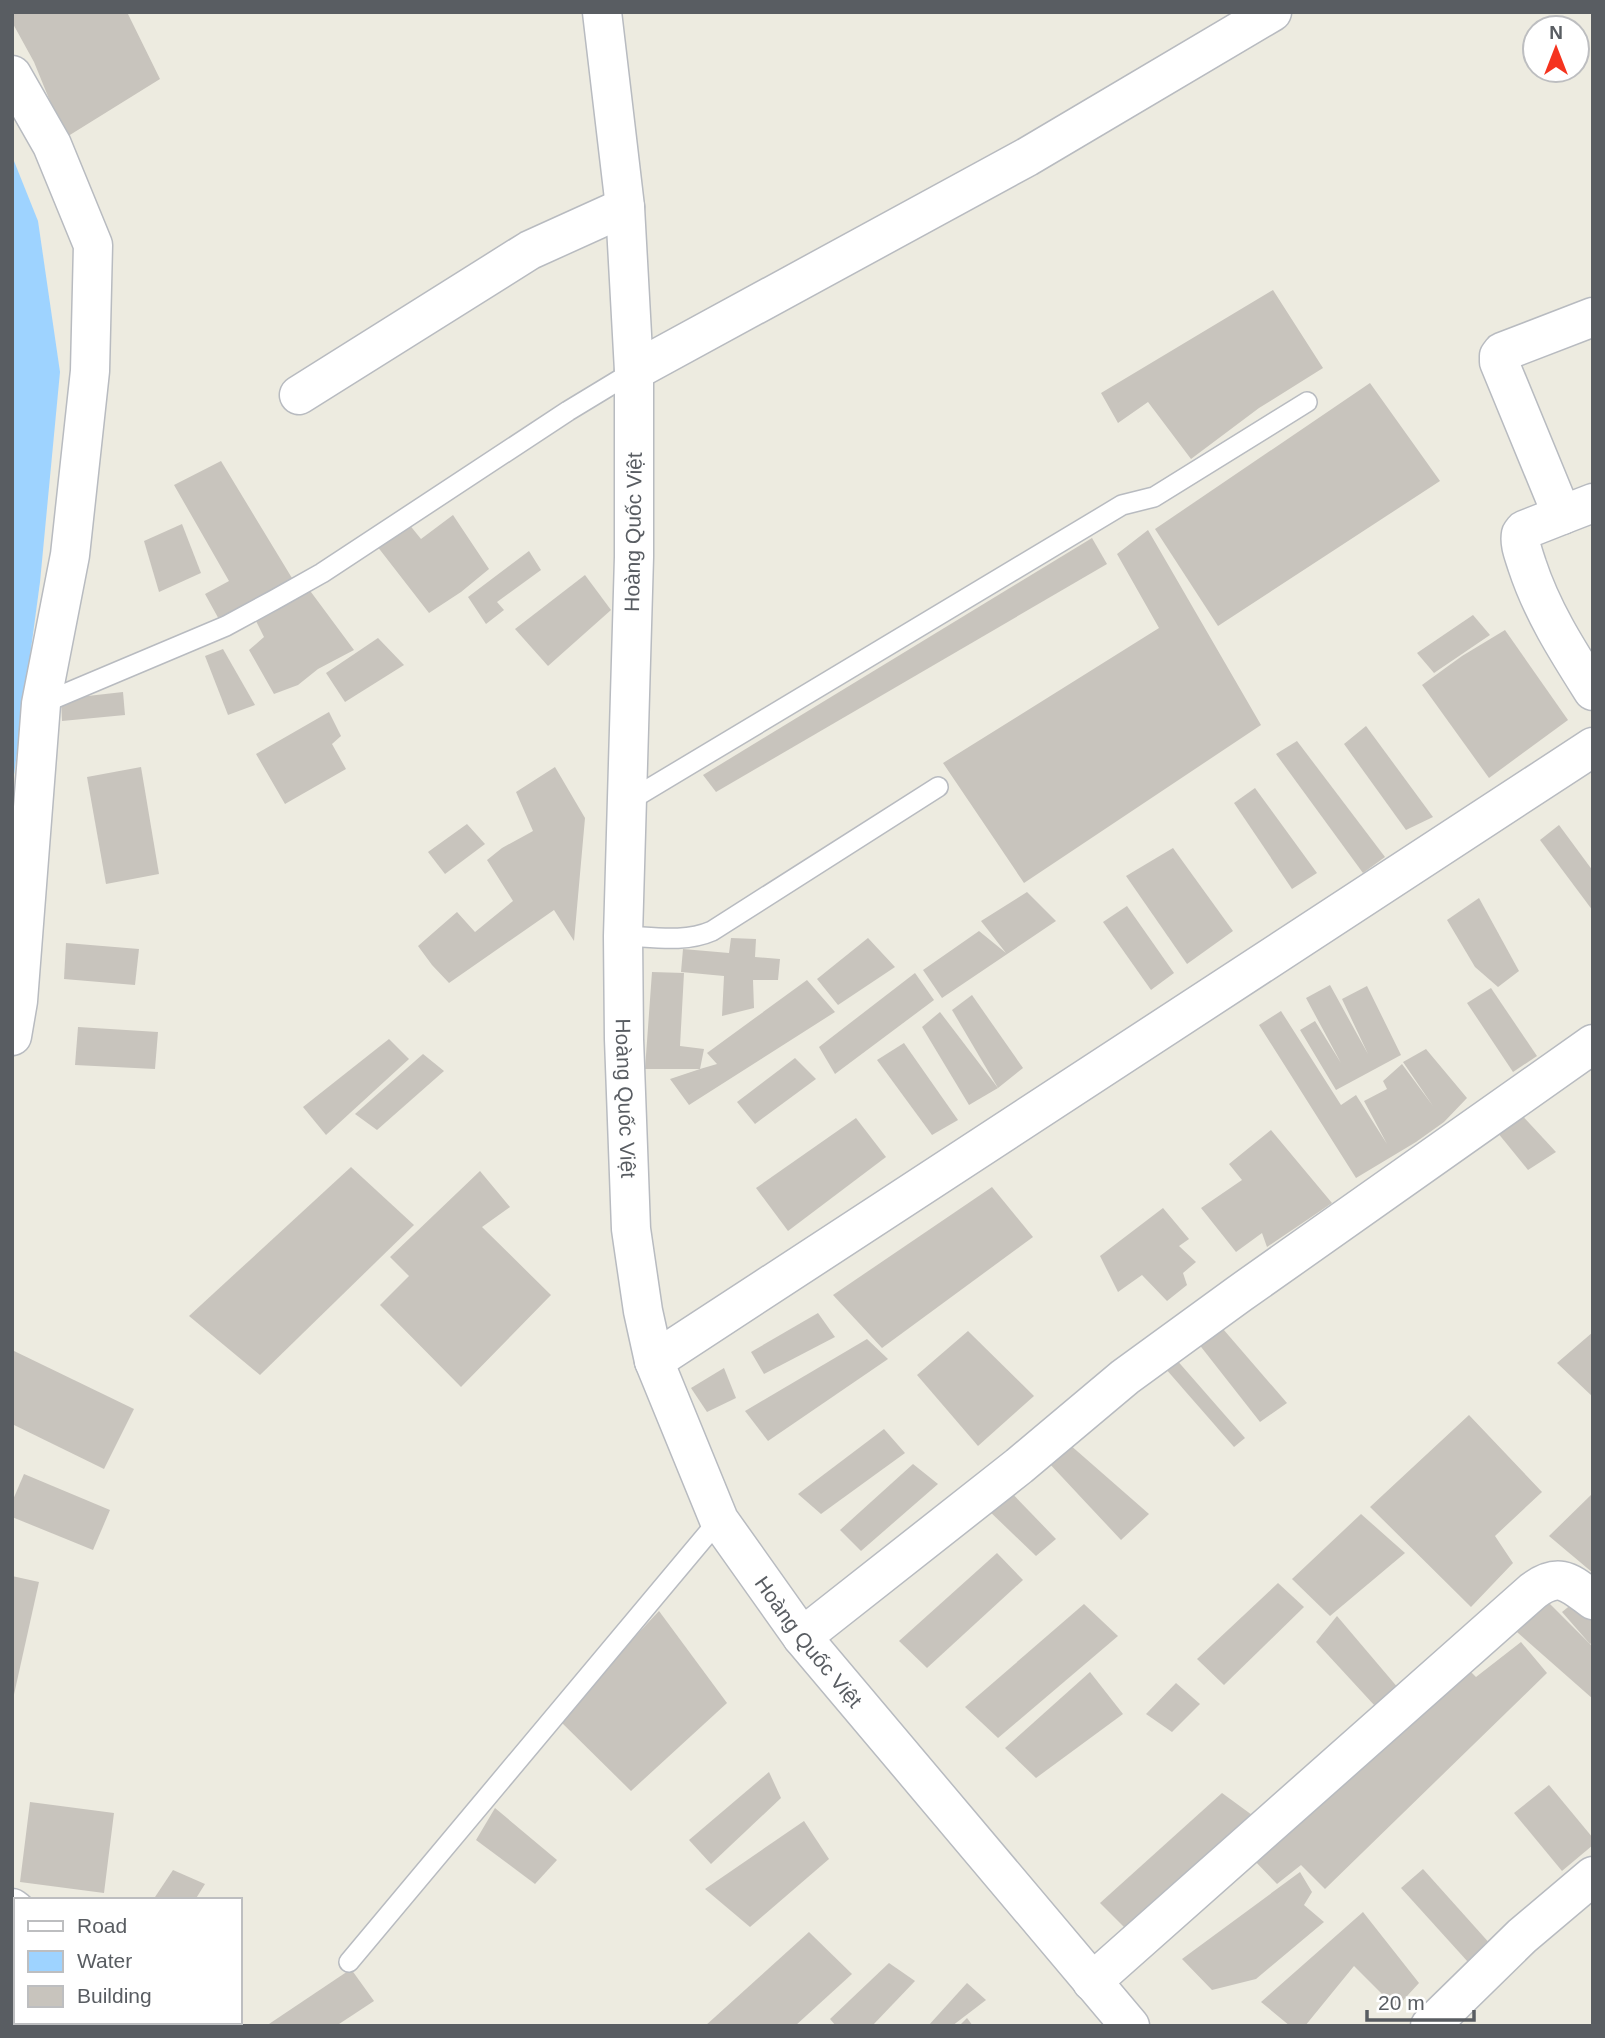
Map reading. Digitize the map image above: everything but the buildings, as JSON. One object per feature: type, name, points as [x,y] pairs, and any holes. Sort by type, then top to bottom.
[{"type":"street","name":"Hoàng Quốc Việt","points":[[602,12],[625,207],[634,370],[634,557],[623,936],[624,1039],[631,1229],[643,1311],[654,1361],[719,1520],[802,1637],[1130,2026]]},
{"type":"street","points":[[634,370],[1027,157],[1272,12]]},
{"type":"street","points":[[12,75],[52,145],[93,245],[90,371],[70,555],[41,704],[18,1001],[12,1036]]},
{"type":"street","points":[[299,395],[530,250],[625,207]]},
{"type":"street","points":[[1593,317],[1502,352],[1499,356],[1499,362],[1578,510],[1524,530],[1520,543],[1535,590],[1557,634],[1593,691]]},
{"type":"street","points":[[654,1361],[1593,747]]},
{"type":"street","points":[[802,1637],[1018,1466],[1125,1377],[1593,1044]]},
{"type":"street","points":[[1092,1982],[1542,1584],[1558,1580],[1571,1584],[1593,1600]]},
{"type":"street","points":[[1430,2026],[1522,1936],[1593,1875]]},
{"type":"lane","points":[[41,704],[226,626],[322,573],[634,370]]},
{"type":"lane","points":[[627,803],[1122,505],[1154,497],[1307,402]]},
{"type":"lane","points":[[623,936],[682,938],[712,931],[938,787]]},
{"type":"lane","points":[[349,1962],[719,1520]]},
{"type":"water","points":[[12,156],[38,221],[60,372],[40,582],[12,790]]},
{"type":"water","points":[[12,1985],[14,2024],[81,2026],[12,2026]]}]
